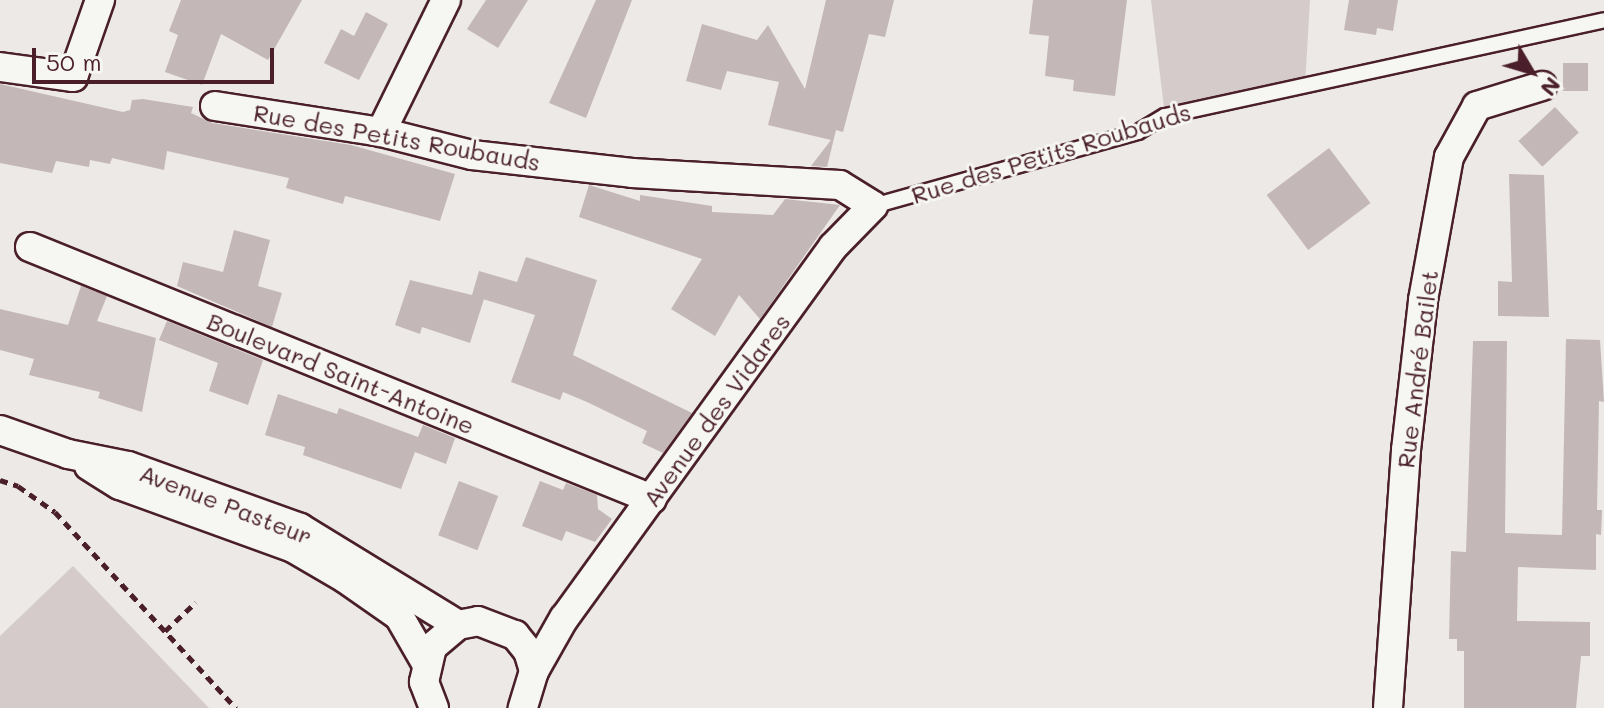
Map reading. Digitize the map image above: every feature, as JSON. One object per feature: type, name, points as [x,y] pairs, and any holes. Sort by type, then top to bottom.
[{"type":"street","points":[[0,67],[73,77],[100,0]]},
{"type":"street","points":[[381,132],[446,0]]},
{"type":"street","name":"Rue André Bailet","points":[[1388,708],[1406,450],[1423,300],[1449,157],[1477,106],[1542,86]]},
{"type":"street","name":"Rue des Petits Roubauds","points":[[215,106],[381,132],[472,155],[632,173],[840,185],[873,206]]},
{"type":"street","name":"Avenue des Vidares","points":[[532,695],[564,618],[833,247],[873,206]]},
{"type":"street","name":"Boulevard Saint-Antoine","points":[[30,247],[652,499]]},
{"type":"street","name":"Avenue Pasteur","points":[[1,431],[68,454],[128,466],[300,528],[458,625]]},
{"type":"street","name":"Avenue Pasteur","points":[[68,454],[120,485],[293,548],[346,579],[399,616],[426,663]]},
{"type":"street","points":[[434,708],[424,682],[426,663],[432,647],[458,625],[478,621],[515,635],[564,618]]},
{"type":"street","points":[[515,635],[532,695]]},
{"type":"lane","name":"Rue des Petits Roubauds","points":[[873,206],[1138,132],[1165,116],[1604,20]]},
{"type":"path","points":[[0,480],[55,512],[236,708]]},
{"type":"path","points":[[165,631],[196,602]]},
{"type":"shaded area","points":[[1151,0],[1310,0],[1305,85],[1165,116]]},
{"type":"shaded area","points":[[73,566],[209,708],[0,708],[0,636]]},
{"type":"building","points":[[181,0],[302,0],[268,60],[221,34],[202,85],[165,72],[178,35],[169,31]]},
{"type":"building","points":[[486,0],[528,0],[498,48],[467,29]]},
{"type":"building","points":[[596,0],[632,0],[586,118],[549,103]]},
{"type":"building","points":[[826,0],[894,0],[885,37],[869,34],[843,132],[836,130],[827,167],[811,166],[831,140],[768,125],[779,82],[727,71],[721,90],[686,81],[702,24],[757,40],[768,25],[805,89]]},
{"type":"building","points":[[1033,0],[1127,0],[1115,96],[1073,91],[1074,80],[1045,76],[1049,36],[1029,34]]},
{"type":"building","points":[[1349,0],[1398,0],[1393,31],[1377,28],[1376,35],[1344,30]]},
{"type":"building","points":[[366,12],[388,24],[359,80],[324,63],[341,29],[354,36]]},
{"type":"building","points":[[1563,63],[1588,63],[1588,91],[1563,91]]},
{"type":"building","points":[[0,84],[123,112],[130,110],[132,100],[143,99],[193,107],[191,113],[212,123],[351,145],[455,174],[440,221],[345,196],[343,204],[286,188],[289,178],[167,151],[164,170],[112,158],[110,164],[90,160],[89,167],[56,161],[52,173],[0,163]]},
{"type":"building","points":[[1555,107],[1579,133],[1542,167],[1518,141]]},
{"type":"building","points":[[1329,148],[1371,203],[1308,250],[1267,195]]},
{"type":"building","points":[[1509,174],[1544,175],[1549,317],[1498,316],[1498,281],[1512,282]]},
{"type":"building","points":[[589,185],[640,201],[640,195],[712,206],[712,212],[773,215],[785,199],[840,205],[760,319],[739,295],[715,336],[671,309],[702,259],[579,217]]},
{"type":"building","points":[[234,230],[270,240],[258,286],[282,293],[272,327],[177,286],[183,262],[223,272]]},
{"type":"building","points":[[526,257],[597,280],[573,355],[692,413],[663,453],[642,443],[647,431],[587,402],[563,392],[560,400],[511,382],[535,315],[484,299],[470,343],[422,327],[420,334],[395,325],[410,280],[472,295],[479,271],[517,282]]},
{"type":"building","points":[[81,286],[107,296],[97,321],[156,338],[142,412],[98,398],[100,392],[29,375],[34,359],[0,350],[0,309],[68,325]]},
{"type":"building","points":[[167,321],[263,360],[248,405],[209,391],[218,363],[159,340]]},
{"type":"building","points":[[1566,339],[1600,340],[1604,402],[1599,401],[1597,510],[1602,510],[1601,535],[1596,534],[1596,570],[1518,567],[1517,621],[1590,622],[1590,656],[1581,656],[1576,708],[1464,708],[1464,651],[1457,651],[1457,639],[1449,639],[1451,551],[1466,552],[1473,341],[1507,341],[1505,533],[1562,535]]},
{"type":"building","points":[[278,394],[337,414],[339,408],[418,437],[423,425],[455,438],[446,464],[415,452],[401,489],[303,455],[305,447],[265,435]]},
{"type":"building","points":[[459,481],[498,496],[477,550],[438,535]]},
{"type":"building","points":[[540,481],[563,490],[566,483],[597,495],[598,509],[612,519],[595,542],[566,531],[562,541],[522,526]]}]
